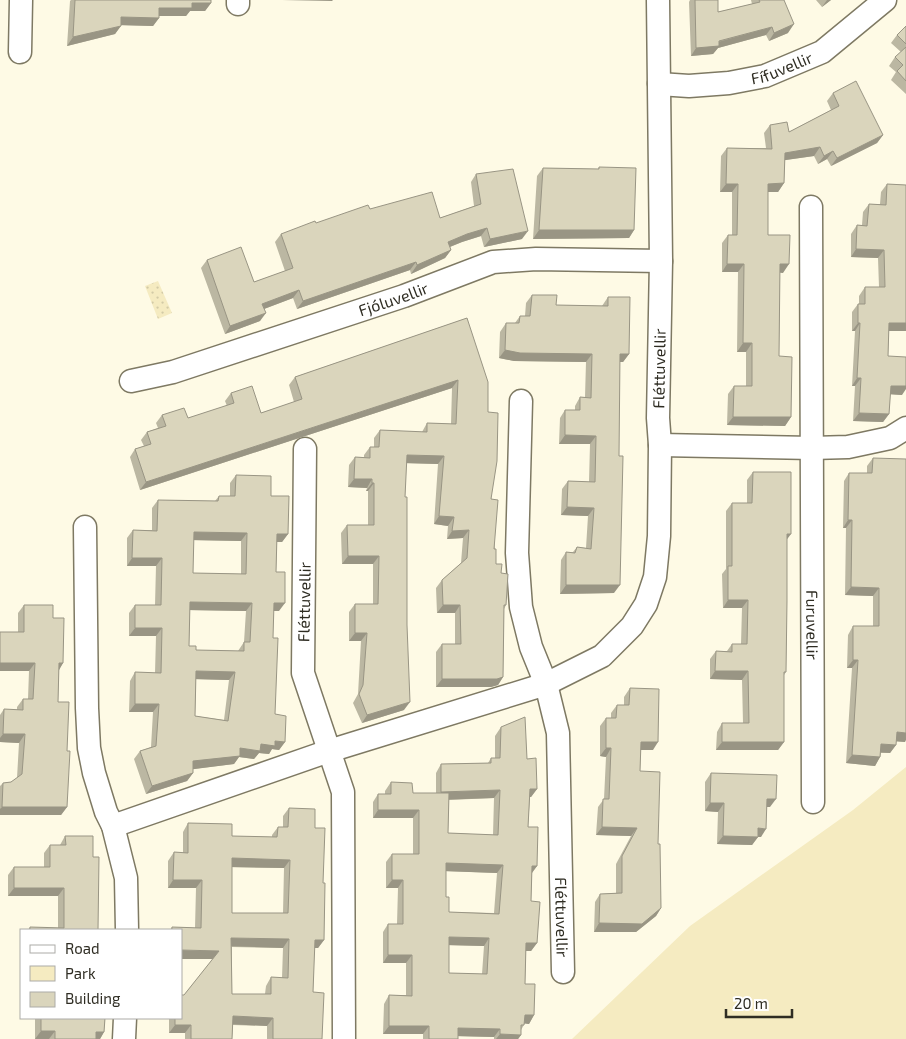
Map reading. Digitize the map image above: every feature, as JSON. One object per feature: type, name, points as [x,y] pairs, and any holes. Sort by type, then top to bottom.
[{"type":"street","points":[[20,52],[21,0]]},
{"type":"street","name":"Fléttuvellir","points":[[113,826],[330,751],[546,684],[602,656],[632,626],[646,604],[655,577],[659,536],[660,445],[658,418],[661,261],[658,0]]},
{"type":"street","name":"Fífuvellir","points":[[659,84],[689,86],[729,83],[765,76],[822,52],[885,0]]},
{"type":"street","name":"Furuvellir","points":[[810,208],[814,802]]},
{"type":"street","name":"Fjóluvellir","points":[[131,381],[173,372],[395,300],[493,262],[536,259],[661,261]]},
{"type":"street","name":"Fléttuvellir","points":[[521,401],[517,535],[521,607],[531,647],[546,684],[558,733],[563,972]]},
{"type":"street","points":[[660,445],[848,447],[890,438],[906,428]]},
{"type":"street","name":"Fléttuvellir","points":[[305,449],[303,672],[343,792],[344,1039]]},
{"type":"street","points":[[85,527],[89,748],[106,812],[113,826],[126,878],[127,929]]},
{"type":"street","points":[[124,1039],[125,1019]]},
{"type":"green space","points":[[158,281],[172,313],[158,319],[145,286]]},
{"type":"green space","points":[[906,767],[906,1039],[572,1039],[690,926],[853,810]]},
{"type":"building","points":[[75,0],[211,0],[211,3],[192,3],[192,8],[159,8],[159,18],[121,17],[121,26],[73,37]]},
{"type":"building","points":[[695,0],[718,0],[718,12],[760,2],[759,0],[784,0],[794,24],[774,33],[772,27],[719,41],[719,46],[696,48]]},
{"type":"building","points":[[906,26],[906,44],[897,35]]},
{"type":"building","points":[[906,47],[906,81],[897,71],[903,65],[895,57]]},
{"type":"building","points":[[856,81],[883,135],[837,158],[833,151],[824,156],[820,147],[785,153],[784,183],[768,184],[768,235],[790,235],[789,264],[780,264],[779,356],[792,357],[791,417],[733,417],[734,386],[752,386],[752,343],[743,343],[744,264],[727,264],[728,235],[737,235],[738,184],[726,184],[727,148],[772,149],[770,125],[787,122],[789,132],[839,106],[833,93]]},
{"type":"building","points":[[599,167],[636,168],[634,230],[539,230],[543,168],[599,169]]},
{"type":"building","points":[[513,169],[528,231],[490,239],[487,228],[467,234],[448,242],[451,250],[417,265],[416,262],[303,301],[299,290],[262,304],[266,313],[230,326],[207,260],[241,247],[254,282],[293,268],[281,234],[315,221],[316,223],[368,205],[370,209],[432,192],[440,218],[481,204],[476,174]]},
{"type":"building","points":[[887,184],[906,185],[906,323],[889,323],[888,356],[906,357],[906,386],[891,386],[889,414],[859,413],[861,378],[857,378],[860,323],[858,323],[858,304],[865,304],[865,287],[885,287],[884,250],[856,249],[857,225],[867,226],[869,204],[886,205]]},
{"type":"building","points":[[532,295],[557,295],[556,305],[608,306],[608,297],[630,297],[629,354],[620,354],[619,456],[623,456],[620,585],[566,585],[566,552],[575,553],[577,547],[591,549],[594,508],[567,507],[568,481],[595,482],[596,436],[565,435],[565,410],[580,410],[580,397],[591,398],[592,354],[520,353],[505,350],[506,323],[519,323],[520,316],[530,316]]},
{"type":"building","points":[[467,318],[488,382],[488,412],[498,413],[497,461],[491,499],[498,500],[494,549],[496,549],[496,564],[502,564],[501,573],[508,574],[506,605],[504,605],[503,677],[497,679],[442,679],[442,644],[461,644],[460,605],[443,605],[442,580],[467,558],[469,530],[452,531],[454,517],[439,516],[444,456],[407,455],[405,497],[407,497],[407,625],[410,702],[367,715],[359,694],[363,685],[367,633],[355,633],[355,604],[378,604],[379,556],[348,556],[347,525],[374,525],[374,483],[372,483],[372,479],[354,479],[355,457],[370,458],[370,447],[379,447],[380,430],[427,432],[427,423],[456,424],[458,380],[146,482],[135,449],[151,444],[147,432],[166,426],[162,415],[184,408],[188,418],[234,403],[231,393],[252,386],[261,413],[302,399],[295,377]]},
{"type":"building","points":[[873,458],[906,459],[906,733],[897,732],[896,745],[881,744],[880,757],[852,755],[858,660],[853,660],[853,626],[879,626],[879,588],[851,587],[852,520],[848,520],[849,473],[872,473]]},
{"type":"building","points":[[753,472],[791,472],[791,534],[787,534],[784,742],[722,742],[722,723],[749,723],[748,671],[715,671],[716,651],[732,652],[732,644],[747,644],[748,600],[728,600],[728,566],[732,566],[732,503],[752,503]]},
{"type":"building","points":[[236,475],[271,476],[271,496],[289,496],[288,534],[277,534],[276,572],[285,572],[285,603],[274,603],[273,638],[278,638],[275,714],[286,716],[285,742],[275,741],[275,746],[261,744],[260,751],[240,748],[240,756],[193,761],[193,773],[152,786],[140,751],[156,746],[159,704],[135,704],[135,672],[161,673],[162,628],[135,628],[135,605],[161,605],[162,558],[132,558],[133,530],[157,531],[158,500],[218,501],[219,496],[235,496]],"holes":[[[194,532],[247,533],[246,574],[193,573]],[[190,602],[252,603],[250,642],[244,642],[244,651],[196,650],[196,646],[189,646]],[[196,671],[235,672],[228,721],[195,716]]]},
{"type":"building","points":[[24,605],[53,605],[53,618],[64,618],[63,663],[59,663],[58,702],[69,702],[67,751],[70,751],[67,807],[2,807],[3,783],[11,782],[22,774],[25,734],[3,734],[4,709],[23,710],[23,699],[33,699],[35,663],[0,663],[0,632],[24,632]]},
{"type":"building","points":[[630,688],[659,689],[658,742],[641,742],[640,771],[660,772],[658,844],[660,844],[661,908],[642,924],[599,923],[600,894],[622,893],[622,856],[637,828],[602,827],[603,799],[609,799],[611,748],[606,748],[606,718],[616,718],[617,705],[629,705]]},
{"type":"building","points":[[525,717],[527,759],[536,758],[537,789],[530,789],[528,827],[538,827],[537,866],[532,866],[531,901],[540,902],[537,943],[526,943],[525,984],[535,984],[534,1015],[525,1015],[524,1025],[521,1025],[521,1035],[500,1034],[500,1029],[458,1028],[458,1039],[429,1039],[429,1026],[389,1026],[389,995],[412,996],[412,955],[388,955],[388,924],[403,924],[403,880],[392,880],[392,854],[419,854],[419,810],[378,810],[378,794],[391,794],[391,782],[412,783],[413,793],[449,793],[448,833],[498,835],[500,790],[441,792],[441,764],[491,763],[491,758],[500,758],[501,727]],"holes":[[[446,863],[503,865],[499,914],[449,912],[449,897],[446,897]],[[449,937],[489,938],[487,974],[449,973]]]},
{"type":"building","points":[[711,773],[777,775],[776,799],[767,799],[766,829],[758,828],[758,837],[723,836],[724,803],[710,803]]},
{"type":"building","points":[[289,808],[315,809],[315,828],[325,828],[323,883],[325,883],[324,940],[315,940],[313,992],[324,993],[322,1039],[273,1039],[273,1018],[233,1016],[232,1039],[191,1039],[191,1025],[175,1025],[175,1019],[182,1019],[182,995],[184,995],[219,951],[182,950],[182,929],[172,929],[172,927],[201,928],[202,880],[173,880],[174,852],[188,853],[188,823],[232,824],[232,836],[277,837],[278,827],[288,827]],"holes":[[[232,858],[290,860],[288,913],[232,913]],[[231,938],[289,939],[288,978],[271,977],[271,994],[232,994]]]},
{"type":"building","points":[[65,836],[93,836],[93,857],[99,857],[98,929],[30,929],[30,927],[64,928],[64,888],[14,888],[14,867],[50,867],[50,845],[66,845]]},
{"type":"building","points":[[41,1019],[105,1019],[104,1032],[96,1032],[96,1039],[55,1039],[55,1031],[41,1031]]}]
